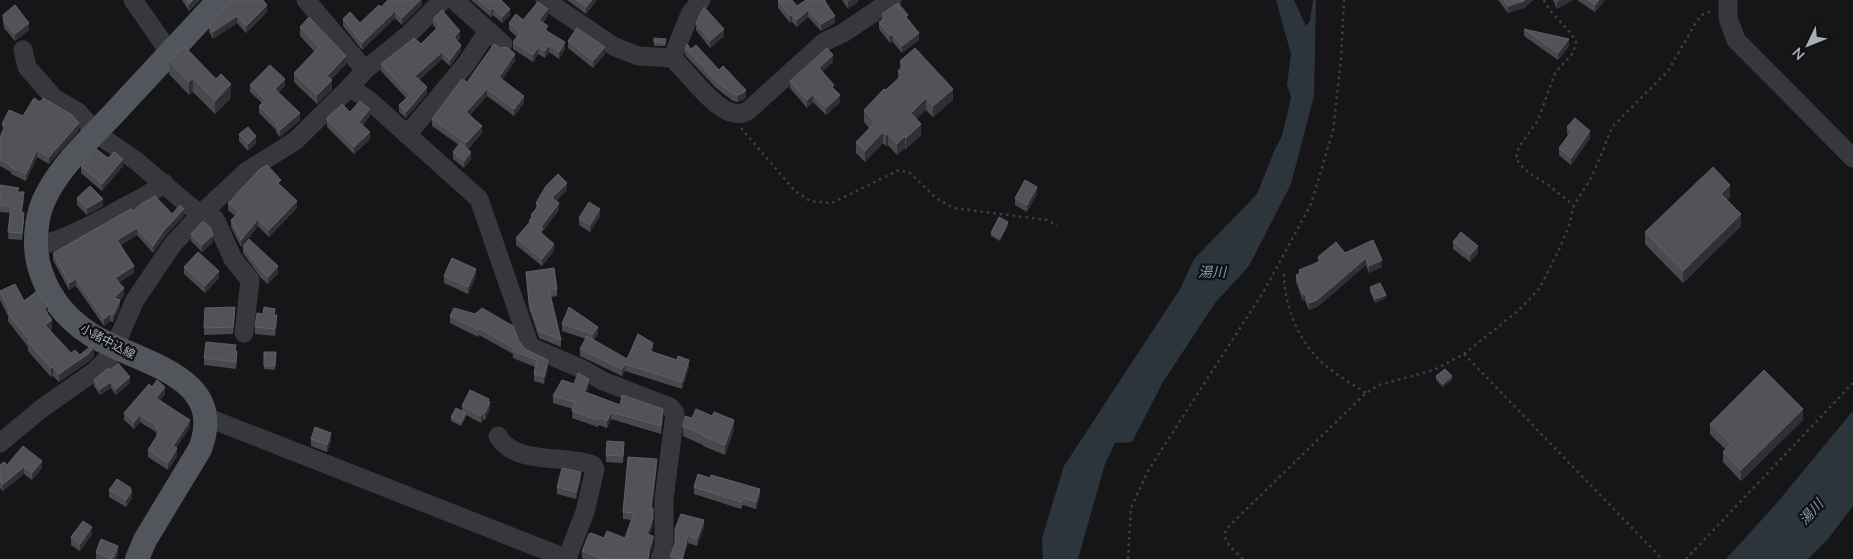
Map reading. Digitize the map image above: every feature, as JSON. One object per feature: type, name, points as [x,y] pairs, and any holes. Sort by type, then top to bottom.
[{"type":"main road","name":"小諸中込線","points":[[136,559],[145,540],[200,449],[207,426],[206,418],[197,394],[176,375],[90,334],[63,311],[45,285],[36,248],[36,232],[43,203],[64,167],[219,0]]},
{"type":"street","points":[[133,0],[170,53]]},
{"type":"street","points":[[306,0],[365,70]]},
{"type":"street","points":[[0,443],[41,409],[95,371],[111,355],[142,288],[173,244],[202,213],[247,170],[295,141],[365,70],[409,34],[444,0]]},
{"type":"street","points":[[454,0],[503,44]]},
{"type":"street","points":[[545,0],[613,46],[638,56],[672,58],[692,80],[728,113],[738,115],[744,114],[749,110],[824,42],[843,33],[892,0]]},
{"type":"street","points":[[672,58],[690,14],[701,0]]},
{"type":"street","points":[[1728,3],[1728,18],[1736,40],[1853,158]]},
{"type":"street","points":[[407,135],[466,64],[488,31]]},
{"type":"street","points":[[23,50],[26,67],[54,98],[78,112],[96,133],[164,183],[192,208],[202,213],[207,213],[215,219],[233,260],[250,280],[244,334]]},
{"type":"street","points":[[349,88],[371,102],[479,199],[529,344],[533,348],[582,369],[603,381],[670,407],[675,413],[664,500],[664,548],[660,559]]},
{"type":"street","points":[[36,248],[102,220],[164,183]]},
{"type":"street","points":[[206,418],[568,559],[585,512],[595,469],[593,465],[521,454],[506,448],[498,436]]},
{"type":"path","points":[[1128,559],[1131,508],[1149,469],[1264,291],[1311,204],[1333,131],[1341,60],[1344,0]]},
{"type":"path","points":[[1544,0],[1547,8],[1572,34],[1576,42],[1573,53],[1555,72],[1538,120],[1519,147],[1516,157],[1529,173],[1548,184],[1574,205]]},
{"type":"path","points":[[1243,559],[1224,538],[1227,528],[1366,393],[1379,385],[1434,370],[1464,354],[1513,315],[1539,289],[1569,226],[1574,205],[1600,158],[1612,127],[1668,71],[1702,15],[1728,3]]},
{"type":"path","points":[[728,113],[794,190],[810,201],[832,204],[899,170],[910,173],[937,199],[954,208],[1047,220],[1057,226]]},
{"type":"path","points":[[1284,274],[1284,288],[1292,318],[1313,354],[1366,393]]},
{"type":"path","points":[[1464,354],[1662,559]]},
{"type":"path","points":[[1686,559],[1853,383]]},
{"type":"water","name":"湯川","points":[[1276,0],[1294,0],[1306,26],[1310,21],[1313,0],[1316,0],[1314,96],[1291,184],[1249,266],[1215,303],[1163,382],[1132,442],[1115,443],[1105,464],[1078,559],[1043,559],[1042,538],[1064,466],[1180,289],[1194,259],[1257,194],[1282,136],[1291,98],[1287,84],[1291,54]]},
{"type":"water","name":"湯川","points":[[1853,411],[1853,506],[1828,539],[1808,559],[1726,559],[1775,505]]},
{"type":"building","points":[[232,0],[263,0],[267,5],[246,26],[237,16],[213,32],[209,25]]},
{"type":"building","points":[[388,0],[420,0],[402,18],[395,11],[362,43],[343,19],[350,12],[360,23],[379,5],[381,7]]},
{"type":"building","points":[[478,0],[501,0],[510,9],[502,17],[493,8],[491,10]]},
{"type":"building","points":[[576,0],[592,0],[586,7]]},
{"type":"building","points":[[779,0],[792,0],[797,6],[806,0],[824,0],[835,16],[821,24],[808,10],[797,20],[792,15],[790,16]]},
{"type":"building","points":[[1504,0],[1525,0],[1508,6]]},
{"type":"building","points":[[1587,0],[1599,0],[1595,5]]},
{"type":"building","points":[[538,2],[548,9],[539,20],[548,26],[545,30],[565,42],[559,52],[549,45],[545,51],[538,47],[533,55],[513,42],[520,33],[509,23],[516,14],[523,20]]},
{"type":"building","points":[[898,3],[919,33],[902,46],[892,34],[890,36],[879,22],[885,18],[882,14]]},
{"type":"building","points":[[15,5],[29,23],[15,34],[4,21],[3,15]]},
{"type":"building","points":[[704,7],[724,29],[710,41],[696,23]]},
{"type":"building","points":[[442,10],[460,31],[454,37],[461,45],[450,60],[442,52],[415,76],[427,87],[406,112],[399,105],[410,95],[381,64],[414,38],[421,44],[440,25],[433,19]]},
{"type":"building","points":[[309,17],[346,56],[327,76],[332,80],[317,95],[294,73],[319,47],[300,27]]},
{"type":"building","points":[[577,28],[605,47],[593,61],[568,41]]},
{"type":"building","points":[[1524,29],[1569,39],[1558,53]]},
{"type":"building","points":[[654,38],[666,39],[665,43],[654,42]]},
{"type":"building","points":[[494,44],[500,48],[507,47],[515,54],[499,77],[524,96],[514,109],[487,89],[466,112],[482,126],[466,143],[432,119],[462,79],[467,82]]},
{"type":"building","points":[[687,44],[691,49],[696,45],[719,70],[723,66],[746,90],[738,95],[733,94],[716,81],[685,48]]},
{"type":"building","points":[[184,46],[216,79],[221,74],[231,84],[215,101],[193,78],[189,82],[169,61]]},
{"type":"building","points":[[827,48],[833,55],[819,68],[840,95],[826,108],[813,95],[807,100],[790,81]]},
{"type":"building","points":[[915,48],[953,89],[933,106],[926,98],[911,113],[921,124],[906,138],[905,136],[897,144],[888,134],[886,135],[883,132],[865,151],[856,142],[875,123],[864,110],[884,89],[886,90],[902,75],[898,71],[904,66],[900,61]]},
{"type":"building","points":[[270,65],[285,79],[275,89],[300,113],[280,130],[277,124],[259,106],[265,100],[250,85]]},
{"type":"building","points":[[34,98],[40,102],[43,98],[71,114],[79,123],[49,157],[37,150],[26,174],[0,159],[0,136],[2,136],[1,134],[6,126],[2,124],[9,110],[23,116]]},
{"type":"building","points":[[360,101],[370,109],[359,122],[370,132],[354,147],[327,118],[342,104],[350,112]]},
{"type":"building","points":[[1575,118],[1590,131],[1571,158],[1559,148],[1572,131],[1567,127]]},
{"type":"building","points":[[248,127],[256,136],[248,144],[239,134]]},
{"type":"building","points":[[460,143],[471,152],[464,161],[453,152]]},
{"type":"building","points":[[95,148],[108,158],[114,152],[123,159],[102,184],[81,166]]},
{"type":"building","points":[[267,165],[281,180],[278,183],[297,201],[269,230],[258,219],[241,240],[231,220],[239,212],[228,203],[259,170]]},
{"type":"building","points":[[1713,167],[1730,185],[1721,194],[1741,214],[1683,271],[1645,232]]},
{"type":"building","points":[[558,174],[567,183],[552,198],[559,203],[541,227],[543,229],[540,232],[554,244],[542,259],[516,238],[530,222],[533,216],[531,215],[539,205],[536,203],[546,186]]},
{"type":"building","points":[[1025,180],[1037,187],[1027,205],[1015,198]]},
{"type":"building","points":[[0,185],[19,188],[17,192],[24,192],[21,212],[24,213],[22,233],[8,232],[11,206],[0,205]]},
{"type":"building","points":[[90,186],[103,199],[87,208],[77,198]]},
{"type":"building","points":[[155,196],[172,214],[180,205],[184,209],[165,229],[153,246],[137,228],[117,240],[134,266],[115,278],[124,288],[114,298],[120,300],[113,315],[110,314],[104,319],[76,279],[69,283],[53,253],[129,210],[132,209],[133,211]]},
{"type":"building","points":[[589,202],[600,209],[590,225],[579,218]]},
{"type":"building","points":[[999,217],[1008,222],[1000,238],[991,233]]},
{"type":"building","points":[[203,221],[210,227],[213,235],[202,245],[191,234]]},
{"type":"building","points":[[1461,232],[1478,246],[1470,255],[1453,242]]},
{"type":"building","points":[[249,239],[278,266],[268,277],[261,271],[243,246]]},
{"type":"building","points":[[1373,240],[1382,260],[1369,266],[1366,258],[1317,300],[1309,303],[1305,294],[1303,294],[1296,275],[1300,273],[1299,270],[1321,261],[1318,257],[1336,242],[1345,253]]},
{"type":"building","points":[[198,252],[219,271],[205,286],[184,267]]},
{"type":"building","points":[[452,258],[476,269],[468,287],[444,276]]},
{"type":"building","points":[[554,268],[557,289],[549,290],[561,340],[539,331],[529,302],[526,272]]},
{"type":"building","points":[[1380,283],[1386,295],[1375,299],[1370,287]]},
{"type":"building","points":[[15,284],[24,301],[37,291],[48,306],[44,309],[52,320],[45,325],[71,353],[75,350],[80,355],[92,345],[94,347],[88,354],[59,374],[53,367],[51,368],[28,342],[30,341],[8,313],[10,311],[0,291]]},
{"type":"building","points":[[235,307],[233,327],[204,328],[205,308]]},
{"type":"building","points":[[264,307],[275,309],[274,315],[277,315],[275,329],[255,327],[257,313],[263,314]]},
{"type":"building","points":[[569,307],[598,327],[593,334],[562,324]]},
{"type":"building","points":[[454,308],[475,314],[482,308],[513,326],[519,341],[525,349],[548,360],[544,377],[534,374],[537,360],[513,351],[514,348],[479,328],[478,330],[450,316]]},
{"type":"building","points":[[638,334],[653,343],[650,351],[677,360],[678,356],[689,360],[682,382],[625,364],[622,369],[580,349],[587,336],[627,359]]},
{"type":"building","points":[[206,342],[236,345],[236,362],[204,358]]},
{"type":"building","points":[[264,352],[276,352],[275,366],[264,366]]},
{"type":"building","points":[[118,363],[130,377],[116,389],[111,382],[100,389],[94,380],[108,368],[110,370]]},
{"type":"building","points":[[1445,369],[1452,376],[1443,384],[1436,376]]},
{"type":"building","points":[[1764,370],[1803,409],[1741,470],[1723,452],[1731,444],[1710,424]]},
{"type":"building","points":[[578,373],[589,379],[584,392],[620,405],[622,395],[663,409],[661,426],[611,412],[607,421],[599,418],[598,420],[572,411],[575,402],[553,396],[562,380],[574,384]]},
{"type":"building","points":[[157,380],[165,387],[156,398],[190,420],[173,446],[177,448],[168,463],[148,450],[160,431],[156,428],[157,426],[140,415],[134,422],[124,413],[149,384],[152,387]]},
{"type":"building","points":[[470,390],[489,399],[488,401],[490,402],[485,413],[483,412],[481,416],[462,406]]},
{"type":"building","points":[[456,408],[466,413],[461,423],[451,417]]},
{"type":"building","points":[[696,409],[712,416],[714,412],[734,420],[725,445],[683,426],[685,416],[692,418]]},
{"type":"building","points":[[315,427],[331,433],[327,445],[311,439]]},
{"type":"building","points":[[607,441],[624,442],[623,456],[606,455]]},
{"type":"building","points":[[23,446],[42,461],[32,473],[24,467],[3,484],[0,480],[0,465],[4,462],[7,465]]},
{"type":"building","points":[[628,457],[657,459],[651,507],[653,508],[653,518],[647,534],[653,536],[653,539],[648,559],[603,559],[582,551],[591,533],[604,538],[607,531],[625,538],[634,513],[623,512]]},
{"type":"building","points":[[562,468],[581,472],[576,492],[557,487]]},
{"type":"building","points":[[698,474],[710,478],[711,475],[760,489],[756,502],[743,498],[741,502],[694,487]]},
{"type":"building","points":[[117,479],[131,488],[130,490],[132,491],[126,500],[109,490]]},
{"type":"building","points":[[681,514],[704,520],[697,539],[688,535],[682,559],[670,556],[675,544],[675,529]]},
{"type":"building","points":[[83,521],[92,527],[80,544],[71,537]]},
{"type":"building","points":[[101,539],[118,546],[111,559],[96,552]]}]
